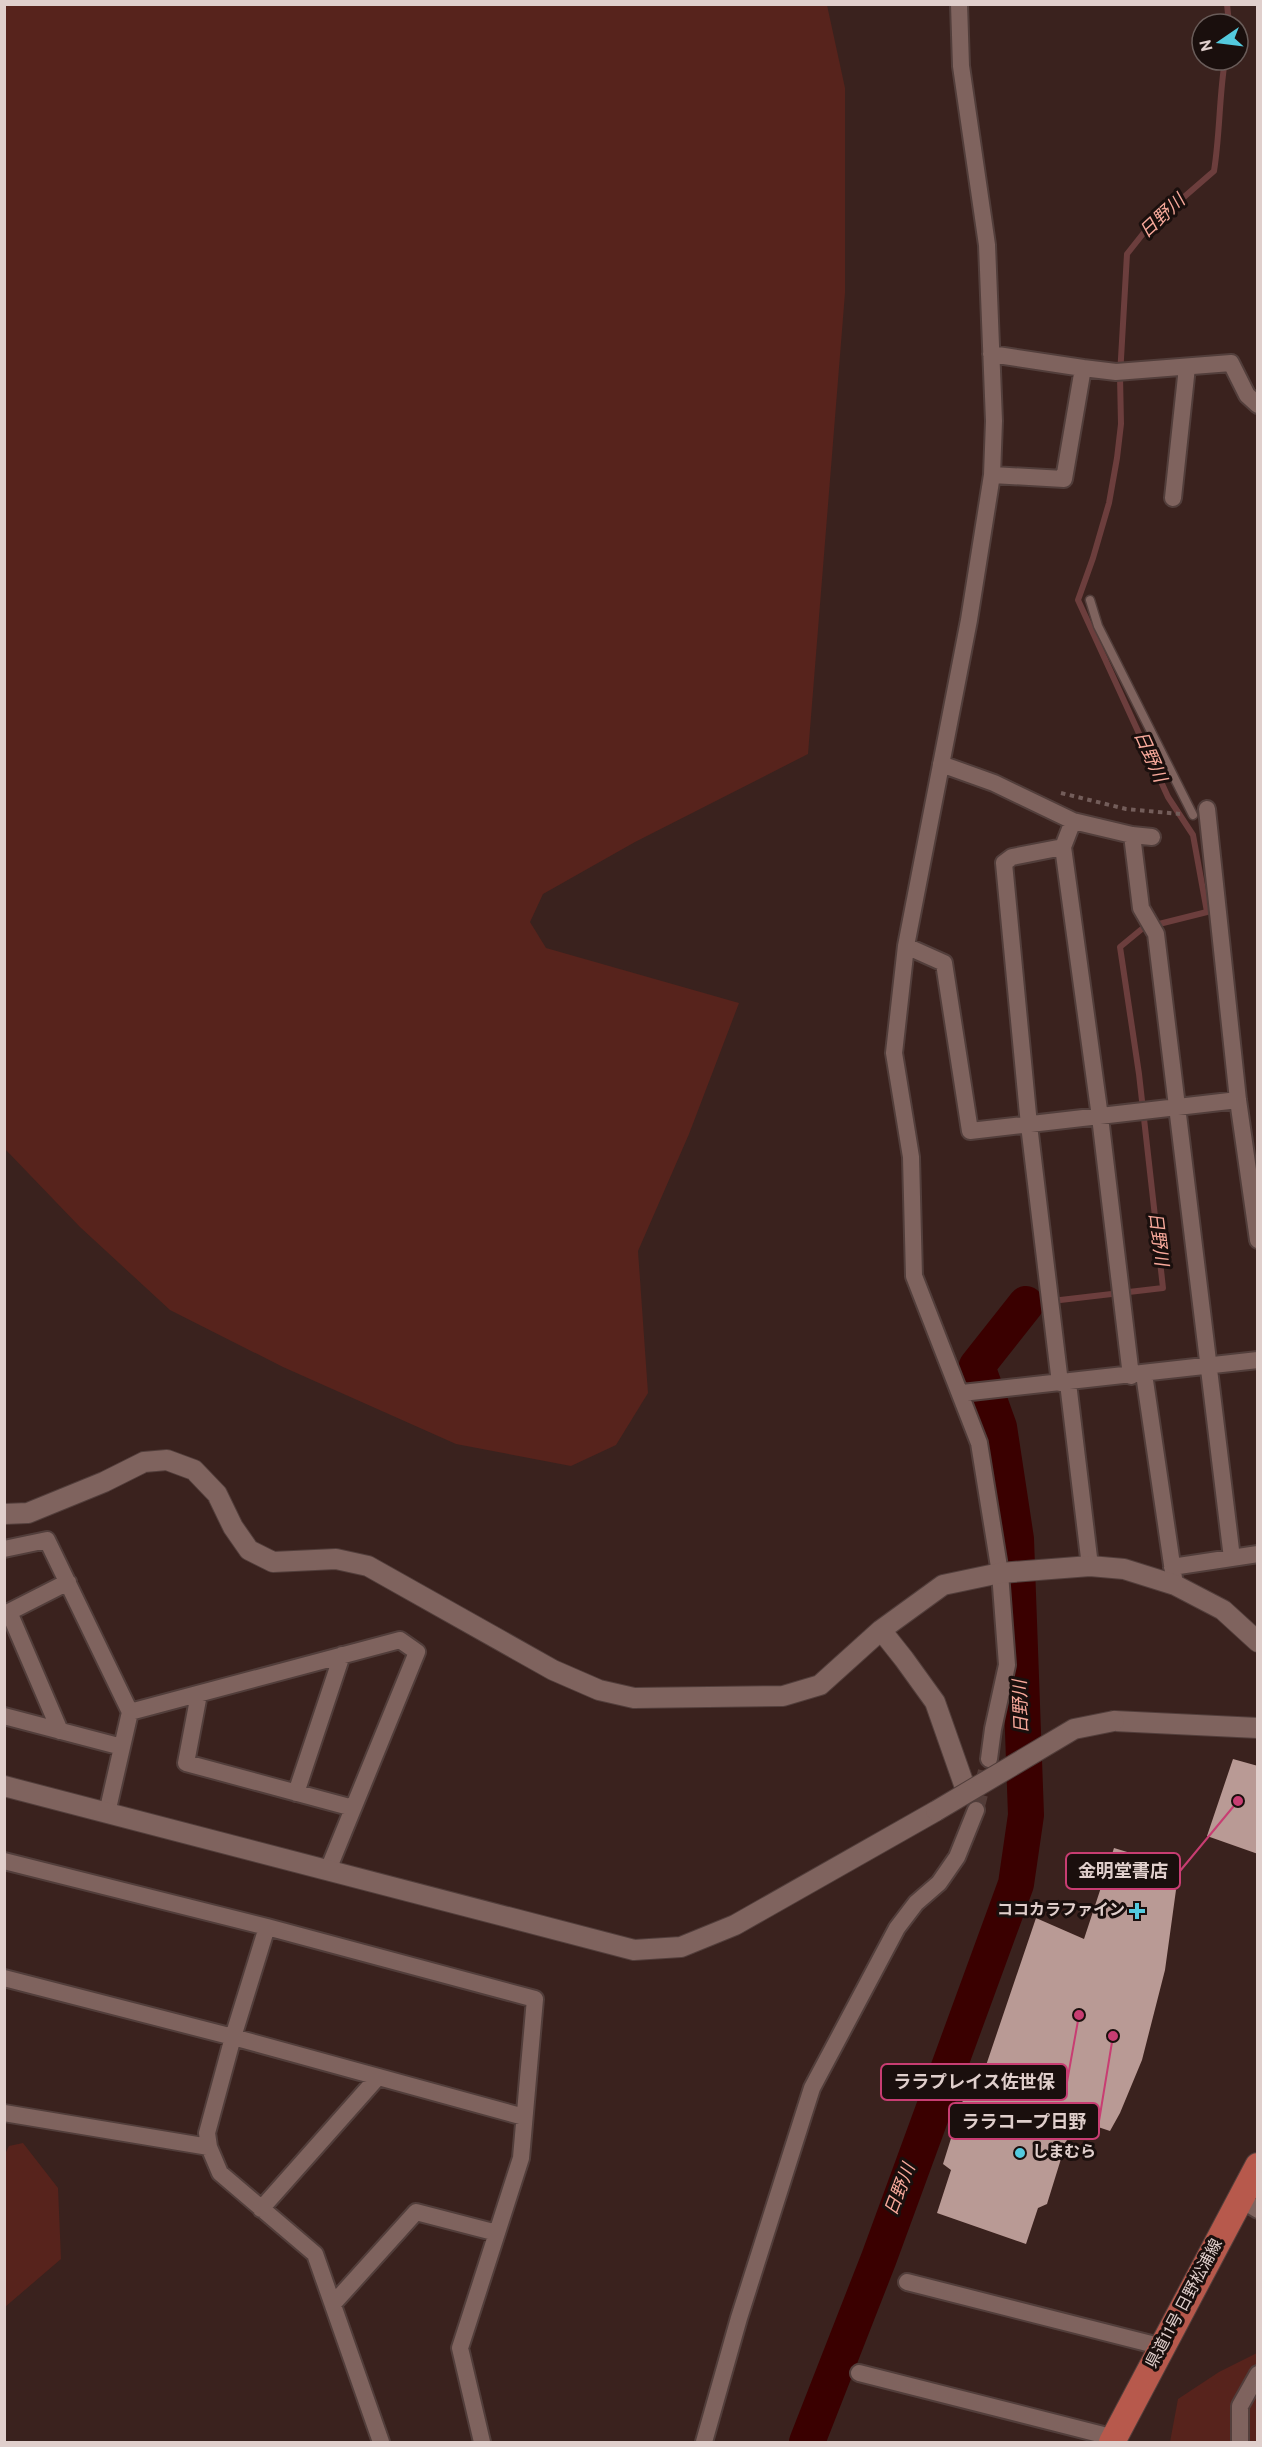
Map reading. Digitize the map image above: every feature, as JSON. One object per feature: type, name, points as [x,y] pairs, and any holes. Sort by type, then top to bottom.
[{"type":"main road","name":"県道11号 日野松浦線","points":[[1115,2441],[1163,2347],[1249,2205],[1257,2166]]},
{"type":"street","points":[[959,4],[961,66],[987,245],[994,421],[992,475],[969,620],[906,946],[894,1053],[911,1157],[914,1276],[962,1393],[979,1443],[1000,1573],[1007,1665],[989,1759]]},
{"type":"street","points":[[990,354],[1116,372],[1231,363],[1247,395],[1257,405]]},
{"type":"street","points":[[992,475],[1064,479],[1083,368]]},
{"type":"street","points":[[1173,498],[1187,368]]},
{"type":"street","points":[[941,764],[994,783],[1073,820],[1132,835],[1152,837]]},
{"type":"street","points":[[1200,812],[1257,1240]]},
{"type":"street","points":[[1073,820],[1063,847],[1137,1375],[1174,1576],[1224,1610],[1257,1642]]},
{"type":"street","points":[[1132,835],[1141,908],[1156,934],[1232,1558]]},
{"type":"street","points":[[1063,847],[1012,857],[1004,863],[1029,1125],[1090,1566]]},
{"type":"street","points":[[906,946],[944,963],[969,1131],[1238,1100]]},
{"type":"street","points":[[962,1393],[1257,1360]]},
{"type":"street","points":[[4,1514],[28,1513],[104,1482],[144,1462],[167,1460],[194,1470],[217,1494],[233,1527],[249,1550],[273,1562],[336,1558],[368,1566],[554,1670],[599,1690],[634,1698],[783,1696],[820,1684],[881,1630],[943,1586],[1000,1573],[1090,1566],[1174,1576],[1232,1558],[1257,1554]]},
{"type":"street","points":[[4,1549],[47,1540],[130,1712],[107,1813]]},
{"type":"street","points":[[60,1731],[9,1612],[68,1582]]},
{"type":"street","points":[[704,2442],[739,2318],[812,2088],[897,1928],[916,1903],[939,1883],[957,1857],[972,1801],[935,1702],[881,1630]]},
{"type":"street","points":[[130,1712],[400,1640],[417,1652],[328,1870]]},
{"type":"street","points":[[296,1792],[342,1655]]},
{"type":"street","points":[[199,1694],[186,1763],[353,1808]]},
{"type":"street","points":[[4,1716],[122,1747]]},
{"type":"street","points":[[4,1786],[634,1950],[681,1947],[735,1925],[936,1811],[972,1801],[1074,1729],[1114,1721],[1257,1728]]},
{"type":"street","points":[[4,1861],[267,1927],[536,1999],[521,2158],[460,2348],[482,2442]]},
{"type":"street","points":[[267,1927],[233,2037],[207,2133],[209,2147],[220,2173],[315,2254],[381,2442]]},
{"type":"street","points":[[4,1978],[233,2037],[524,2117]]},
{"type":"street","points":[[261,2209],[378,2077]]},
{"type":"street","points":[[4,2113],[209,2147]]},
{"type":"street","points":[[333,2304],[416,2212],[497,2233]]},
{"type":"street","points":[[907,2282],[1163,2347]]},
{"type":"street","points":[[859,2373],[1115,2441]]},
{"type":"street","points":[[1240,2442],[1240,2406],[1257,2374]]},
{"type":"lane","points":[[1090,600],[1098,626],[1200,812]]},
{"type":"path","points":[[1055,791],[1126,809],[1163,814],[1200,812]]},
{"type":"shaded area","points":[[5,4],[827,5],[845,88],[845,293],[808,754],[635,842],[543,894],[530,922],[546,948],[739,1003],[689,1134],[638,1251],[648,1393],[616,1445],[571,1466],[456,1444],[283,1367],[170,1310],[80,1227],[5,1149]]},
{"type":"shaded area","points":[[23,2143],[58,2188],[61,2259],[5,2307],[5,2154],[9,2146]]},
{"type":"shaded area","points":[[1257,2353],[1257,2442],[1170,2442],[1178,2399],[1219,2372]]},
{"type":"building","points":[[1233,1759],[1258,1766],[1258,1854],[1207,1836]]},
{"type":"building","points":[[1114,1848],[1177,1867],[1172,1886],[1176,1890],[1165,1970],[1142,2060],[1120,2113],[1110,2131],[1065,2116],[1069,2133],[1047,2204],[1038,2208],[1026,2244],[937,2213],[951,2170],[943,2164],[968,2084],[978,2089],[1036,1918],[1084,1939]]},
{"type":"waterway","name":"日野川","points":[[1227,4],[1228,12]]},
{"type":"waterway","name":"日野川","points":[[1026,1304],[1163,1288],[1139,1074],[1120,947],[1143,928],[1207,912],[1193,835],[1168,797],[1078,600],[1109,503],[1117,458],[1121,424],[1120,376],[1127,254],[1146,230],[1214,171],[1224,72]]},
{"type":"waterway","name":"日野川","points":[[807,2442],[879,2258],[1016,1884],[1026,1815],[1016,1539],[999,1427],[977,1366],[1026,1304]]},
{"type":"tunnel","points":[[976,1810],[989,1759]]},
{"type":"place","name":"金明堂書店","points":[[1238,1801]]},
{"type":"place","name":"ココカラファイン","points":[[1137,1911]]},
{"type":"place","name":"ララプレイス佐世保","points":[[1079,2015]]},
{"type":"place","name":"ララコープ日野","points":[[1113,2036]]},
{"type":"place","name":"しまむら","points":[[1020,2153]]}]
